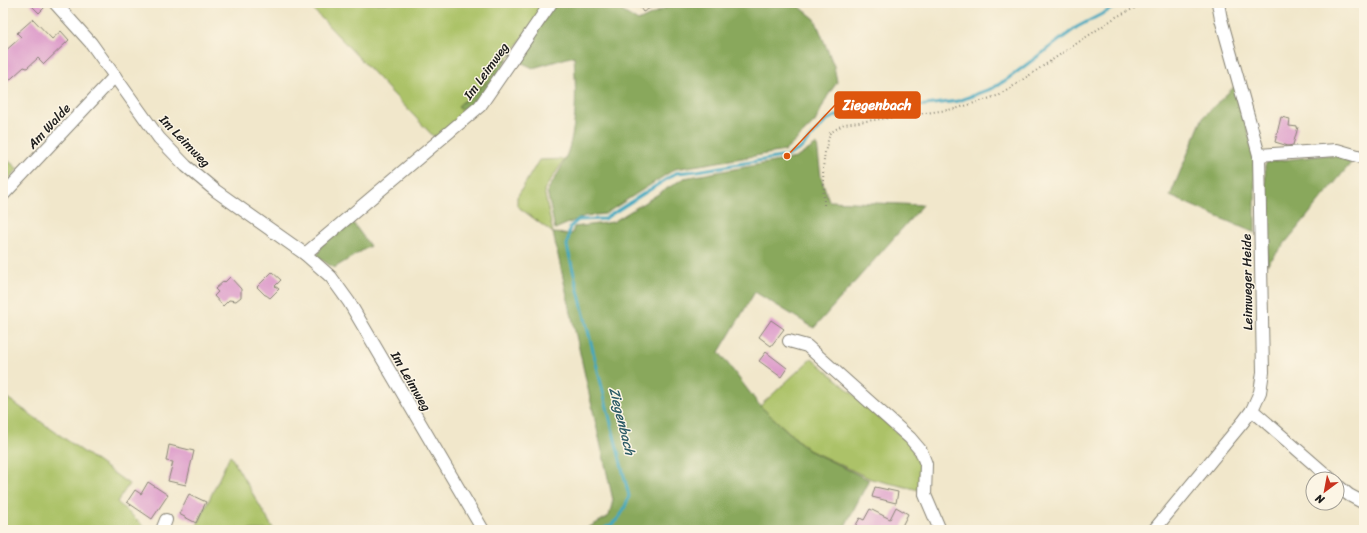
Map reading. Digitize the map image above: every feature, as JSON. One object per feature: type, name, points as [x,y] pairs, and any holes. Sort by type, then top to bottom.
[{"type":"street","name":"Im Leimweg","points":[[55,3],[91,43],[159,138],[186,166],[216,191],[304,254],[330,277],[349,302],[483,530]]},
{"type":"street","name":"Im Leimweg","points":[[304,254],[480,106],[551,3]]},
{"type":"street","name":"Leimweger Heide","points":[[1154,530],[1252,410],[1260,392],[1263,372],[1259,155],[1220,19],[1218,3]]},
{"type":"street","name":"Am Walde","points":[[3,195],[115,76]]},
{"type":"street","points":[[1259,155],[1337,150],[1364,159]]},
{"type":"street","points":[[789,341],[807,346],[910,438],[921,451],[926,464],[925,495],[940,530]]},
{"type":"street","points":[[1252,410],[1322,471]]},
{"type":"street","points":[[1345,492],[1364,503]]},
{"type":"path","points":[[824,205],[823,168],[825,152],[830,133],[844,124],[955,109],[1000,95],[1116,17],[1145,3]]},
{"type":"green space","points":[[307,3],[546,3],[508,59],[502,60],[485,83],[458,106],[466,112],[435,138]]},
{"type":"green space","points":[[556,3],[609,3],[638,21],[676,3],[795,3],[815,19],[834,66],[837,82],[827,97],[815,122],[785,151],[675,169],[605,214],[585,216],[555,229],[547,191],[563,163],[572,135],[575,109],[574,56],[533,68],[516,60]]},
{"type":"green space","points":[[508,59],[489,87],[466,112],[458,106],[485,84],[502,60]]},
{"type":"green space","points":[[1236,85],[1255,158],[1255,233],[1170,196],[1203,117]]},
{"type":"green space","points":[[817,144],[821,177],[829,201],[923,205],[814,328],[755,292],[719,352],[760,406],[808,450],[869,480],[843,530],[584,530],[609,516],[613,500],[553,233],[572,234],[574,227],[613,222],[684,178],[796,158]]},
{"type":"green space","points":[[1334,154],[1351,163],[1267,265],[1265,166],[1267,162]]},
{"type":"green space","points":[[3,156],[18,169],[3,185]]},
{"type":"green space","points":[[565,159],[544,190],[553,233],[517,206],[517,197],[539,160]]},
{"type":"green space","points":[[351,220],[370,246],[334,268],[317,257],[322,244]]},
{"type":"green space","points":[[812,358],[908,442],[920,466],[919,490],[871,479],[809,450],[760,406]]},
{"type":"green space","points":[[3,395],[129,484],[117,502],[148,530],[3,530]]},
{"type":"green space","points":[[230,455],[274,530],[195,530]]},
{"type":"building","points":[[29,3],[41,3],[45,7],[39,13]]},
{"type":"building","points":[[637,3],[660,3],[643,12]]},
{"type":"building","points":[[33,19],[52,39],[61,31],[69,40],[44,64],[38,58],[27,68],[24,67],[3,86],[3,53],[21,37],[17,33]]},
{"type":"building","points":[[1281,117],[1290,119],[1289,126],[1298,127],[1293,145],[1288,146],[1275,142]]},
{"type":"building","points":[[272,272],[281,280],[275,286],[279,289],[270,298],[257,287]]},
{"type":"building","points":[[230,277],[241,289],[241,297],[236,301],[229,300],[223,306],[214,296],[218,292],[215,289]]},
{"type":"building","points":[[771,320],[784,329],[771,346],[759,337]]},
{"type":"building","points":[[766,352],[787,368],[781,377],[759,361]]},
{"type":"building","points":[[169,445],[194,451],[186,485],[168,481],[173,462],[166,461]]},
{"type":"building","points":[[148,482],[168,495],[152,519],[127,502],[135,490],[141,494]]},
{"type":"building","points":[[875,487],[898,492],[896,503],[872,497]]},
{"type":"building","points":[[189,494],[206,502],[196,523],[179,514]]},
{"type":"building","points":[[896,507],[908,514],[900,530],[879,530],[873,527],[871,530],[853,530],[860,518],[864,520],[870,509],[890,519]]},
{"type":"waterway","name":"Ziegenbach","points":[[601,530],[612,524],[620,517],[629,496],[567,246],[570,227],[578,220],[604,219],[676,173],[697,171],[787,156],[800,149],[827,120],[836,116],[958,101],[993,88],[1077,27],[1123,3]]},
{"type":"place","name":"Ziegenbach","points":[[787,156]]}]
